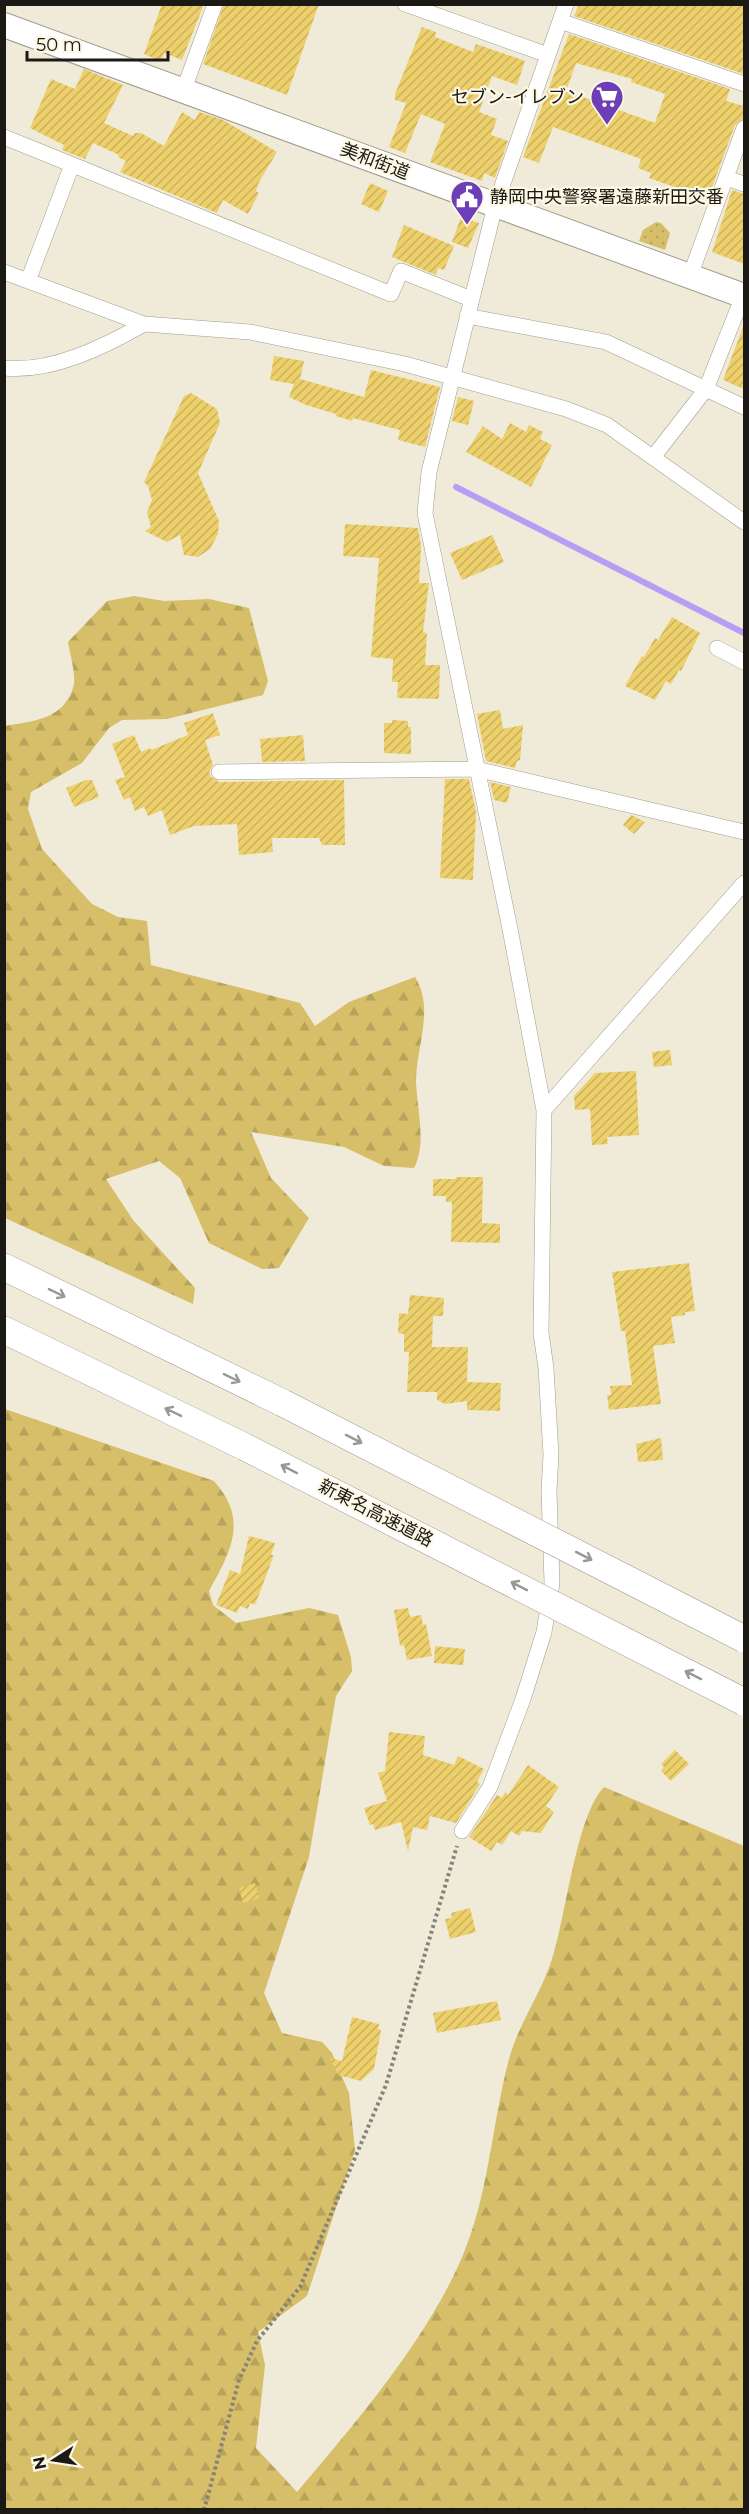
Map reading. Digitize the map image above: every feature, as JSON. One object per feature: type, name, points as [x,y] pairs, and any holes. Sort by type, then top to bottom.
[{"type":"highway","points":[[4,1267],[283,1403],[744,1639]]},
{"type":"highway","name":"新東名高速道路","points":[[4,1330],[245,1447],[744,1702]]},
{"type":"main road","name":"美和街道","points":[[4,25],[184,89],[495,206],[744,296]]},
{"type":"street","points":[[184,89],[215,4]]},
{"type":"street","points":[[405,4],[548,55]]},
{"type":"street","points":[[462,1831],[490,1787],[523,1699],[544,1632],[552,1582],[549,1490],[551,1455],[546,1368],[541,1333],[544,1110],[425,513],[429,472],[495,206],[566,4]]},
{"type":"street","points":[[560,21],[744,84]]},
{"type":"street","points":[[690,276],[744,128]]},
{"type":"street","points":[[4,137],[391,294],[401,271],[471,299]]},
{"type":"street","points":[[28,281],[72,165]]},
{"type":"street","points":[[726,178],[744,184]]},
{"type":"street","points":[[4,272],[144,324],[250,332],[405,364],[586,417],[607,425],[654,456],[744,522]]},
{"type":"street","points":[[654,456],[706,389],[744,296]]},
{"type":"street","points":[[467,316],[606,342],[744,407]]},
{"type":"street","points":[[4,368],[40,367],[119,338],[144,324]]},
{"type":"street","points":[[717,648],[744,662]]},
{"type":"street","points":[[219,771],[476,769],[744,832]]},
{"type":"street","points":[[544,1110],[744,883]]},
{"type":"path","points":[[204,2510],[239,2380],[257,2341],[300,2287],[386,2085],[462,1831]]},
{"type":"green space","points":[[656,222],[661,223],[670,233],[665,250],[639,241],[643,230]]},
{"type":"green space","points":[[134,596],[164,601],[209,599],[249,608],[268,681],[263,695],[167,719],[122,720],[109,728],[82,763],[31,792],[28,809],[42,849],[92,904],[118,917],[147,921],[151,965],[300,1003],[315,1026],[349,1002],[415,977],[424,1002],[416,1081],[421,1137],[414,1168],[384,1166],[344,1147],[251,1132],[271,1178],[309,1218],[279,1268],[262,1269],[209,1243],[180,1178],[159,1161],[106,1179],[133,1220],[195,1288],[193,1304],[5,1218],[5,726],[45,717],[62,707],[74,683],[68,642],[107,601]]},
{"type":"green space","points":[[5,1409],[214,1481],[225,1495],[234,1522],[229,1549],[209,1591],[213,1605],[236,1623],[309,1608],[338,1615],[351,1657],[352,1671],[336,1696],[309,1857],[264,1993],[282,2033],[322,2042],[332,2053],[349,2093],[355,2150],[307,2296],[258,2332],[265,2365],[256,2448],[297,2492],[408,2353],[445,2292],[470,2237],[484,2187],[503,2085],[513,2046],[552,1959],[579,1843],[594,1801],[604,1787],[744,1846],[744,2509],[5,2510]]},
{"type":"building","points":[[162,4],[204,4],[182,60],[164,53],[161,61],[144,54]]},
{"type":"building","points":[[224,4],[319,4],[287,95],[203,64]]},
{"type":"building","points":[[579,4],[744,4],[744,74],[574,16]]},
{"type":"building","points":[[422,27],[436,32],[435,37],[473,52],[476,44],[525,61],[517,85],[492,76],[479,112],[497,119],[491,135],[508,141],[495,178],[484,173],[482,181],[430,162],[445,124],[421,114],[405,153],[389,147],[406,103],[395,100],[395,94]]},
{"type":"building","points":[[569,34],[730,89],[726,101],[744,106],[744,119],[735,125],[711,190],[700,187],[697,195],[649,178],[651,173],[638,168],[641,159],[553,127],[539,163],[523,157]],"holes":[[[576,63],[632,79],[631,82],[665,94],[655,123],[566,91]]]},
{"type":"building","points":[[84,69],[123,85],[104,123],[133,136],[135,133],[141,133],[164,146],[182,112],[195,120],[199,112],[223,120],[277,152],[259,182],[256,191],[259,193],[248,214],[223,200],[217,213],[120,172],[126,161],[118,157],[119,155],[93,143],[85,159],[62,150],[64,145],[30,128],[51,79],[75,89]]},
{"type":"building","points":[[370,183],[388,191],[379,212],[361,204]]},
{"type":"building","points":[[732,190],[744,194],[744,264],[712,252]]},
{"type":"building","points":[[461,217],[479,223],[468,248],[452,242]]},
{"type":"building","points":[[404,225],[454,246],[444,270],[438,268],[436,275],[392,257]]},
{"type":"building","points":[[744,328],[744,389],[723,380]]},
{"type":"building","points":[[274,356],[304,361],[300,379],[364,397],[371,370],[440,387],[425,447],[398,440],[400,430],[353,418],[352,421],[289,397],[294,384],[270,380]]},
{"type":"building","points":[[191,393],[217,409],[220,423],[198,473],[219,521],[218,534],[210,549],[198,557],[184,555],[180,535],[167,542],[145,531],[151,527],[147,512],[152,500],[148,486],[144,482],[184,396]]},
{"type":"building","points":[[458,397],[474,401],[468,425],[452,421]]},
{"type":"building","points":[[510,423],[526,432],[529,425],[543,432],[540,439],[552,445],[531,487],[466,452],[483,426],[502,439]]},
{"type":"building","points":[[345,524],[418,528],[421,546],[419,583],[429,583],[423,632],[427,633],[425,665],[440,665],[439,699],[397,698],[398,682],[392,682],[393,659],[371,657],[379,558],[343,556]]},
{"type":"building","points":[[492,535],[504,562],[462,580],[450,553]]},
{"type":"building","points":[[672,617],[700,633],[681,671],[679,670],[671,684],[666,681],[655,700],[625,686],[642,656],[644,657],[655,638],[658,640]]},
{"type":"building","points":[[500,710],[503,729],[523,725],[520,760],[517,761],[515,768],[486,761],[477,714]]},
{"type":"building","points":[[213,713],[220,735],[205,740],[213,765],[209,772],[211,777],[219,782],[344,780],[345,845],[322,845],[319,838],[272,838],[273,852],[239,855],[237,824],[194,826],[170,835],[162,810],[148,816],[144,807],[135,811],[130,797],[124,800],[115,780],[125,777],[112,744],[134,735],[141,752],[150,748],[151,750],[188,735],[184,723]]},
{"type":"building","points":[[392,720],[408,721],[408,727],[411,727],[411,754],[384,753],[384,723],[392,723]]},
{"type":"building","points":[[303,735],[305,761],[262,762],[260,739]]},
{"type":"building","points":[[445,779],[469,779],[476,812],[473,880],[440,878]]},
{"type":"building","points":[[92,780],[99,797],[74,807],[66,788]]},
{"type":"building","points":[[490,782],[511,787],[507,803],[494,800]]},
{"type":"building","points":[[631,815],[645,822],[634,834],[623,825]]},
{"type":"building","points":[[670,1050],[672,1065],[654,1067],[652,1052]]},
{"type":"building","points":[[636,1071],[639,1135],[607,1137],[608,1144],[592,1145],[590,1109],[575,1110],[574,1096],[595,1073]]},
{"type":"building","points":[[456,1177],[483,1177],[482,1223],[500,1224],[500,1243],[451,1242],[452,1202],[446,1202],[446,1196],[433,1196],[433,1179],[456,1179]]},
{"type":"building","points":[[689,1263],[695,1311],[671,1317],[675,1343],[653,1346],[661,1404],[609,1410],[607,1395],[611,1395],[610,1386],[632,1385],[625,1331],[621,1331],[612,1272]]},
{"type":"building","points":[[410,1295],[444,1298],[443,1316],[433,1316],[432,1347],[468,1347],[467,1382],[501,1383],[500,1411],[467,1410],[467,1401],[445,1404],[437,1400],[437,1392],[407,1392],[409,1352],[404,1352],[404,1334],[398,1333],[399,1313],[408,1314]]},
{"type":"building","points":[[661,1438],[663,1460],[638,1462],[636,1444]]},
{"type":"building","points":[[249,1536],[275,1543],[271,1555],[274,1555],[255,1605],[250,1603],[248,1609],[240,1606],[237,1613],[216,1605],[230,1570],[240,1574]]},
{"type":"building","points":[[408,1608],[410,1617],[421,1615],[423,1625],[426,1624],[432,1656],[407,1660],[404,1645],[400,1646],[394,1610]]},
{"type":"building","points":[[435,1646],[465,1649],[463,1665],[434,1663]]},
{"type":"building","points":[[389,1732],[425,1736],[423,1755],[454,1765],[458,1756],[484,1769],[477,1782],[480,1784],[456,1823],[430,1816],[427,1830],[413,1827],[408,1851],[401,1822],[375,1830],[373,1824],[370,1825],[364,1808],[387,1801],[378,1773],[385,1771]]},
{"type":"building","points":[[675,1750],[689,1764],[671,1781],[661,1771],[664,1767],[661,1764]]},
{"type":"building","points":[[528,1765],[559,1787],[546,1806],[554,1812],[541,1833],[522,1831],[519,1836],[511,1831],[502,1845],[497,1842],[491,1851],[469,1837],[497,1795],[502,1798],[505,1792],[508,1795]]},
{"type":"building","points":[[255,1883],[259,1898],[243,1903],[239,1888]]},
{"type":"building","points":[[470,1908],[476,1932],[450,1939],[445,1919],[452,1918],[451,1913]]},
{"type":"building","points":[[497,2001],[501,2020],[437,2033],[433,2013]]},
{"type":"building","points":[[352,2017],[379,2024],[378,2029],[381,2030],[374,2069],[361,2081],[338,2075],[330,2058],[342,2061]]},
{"type":"waterway","points":[[456,487],[744,633]]},
{"type":"place","name":"セブン-イレブン","points":[[607,126]]},
{"type":"place","name":"静岡中央警察署遠藤新田交番","points":[[467,226]]}]
